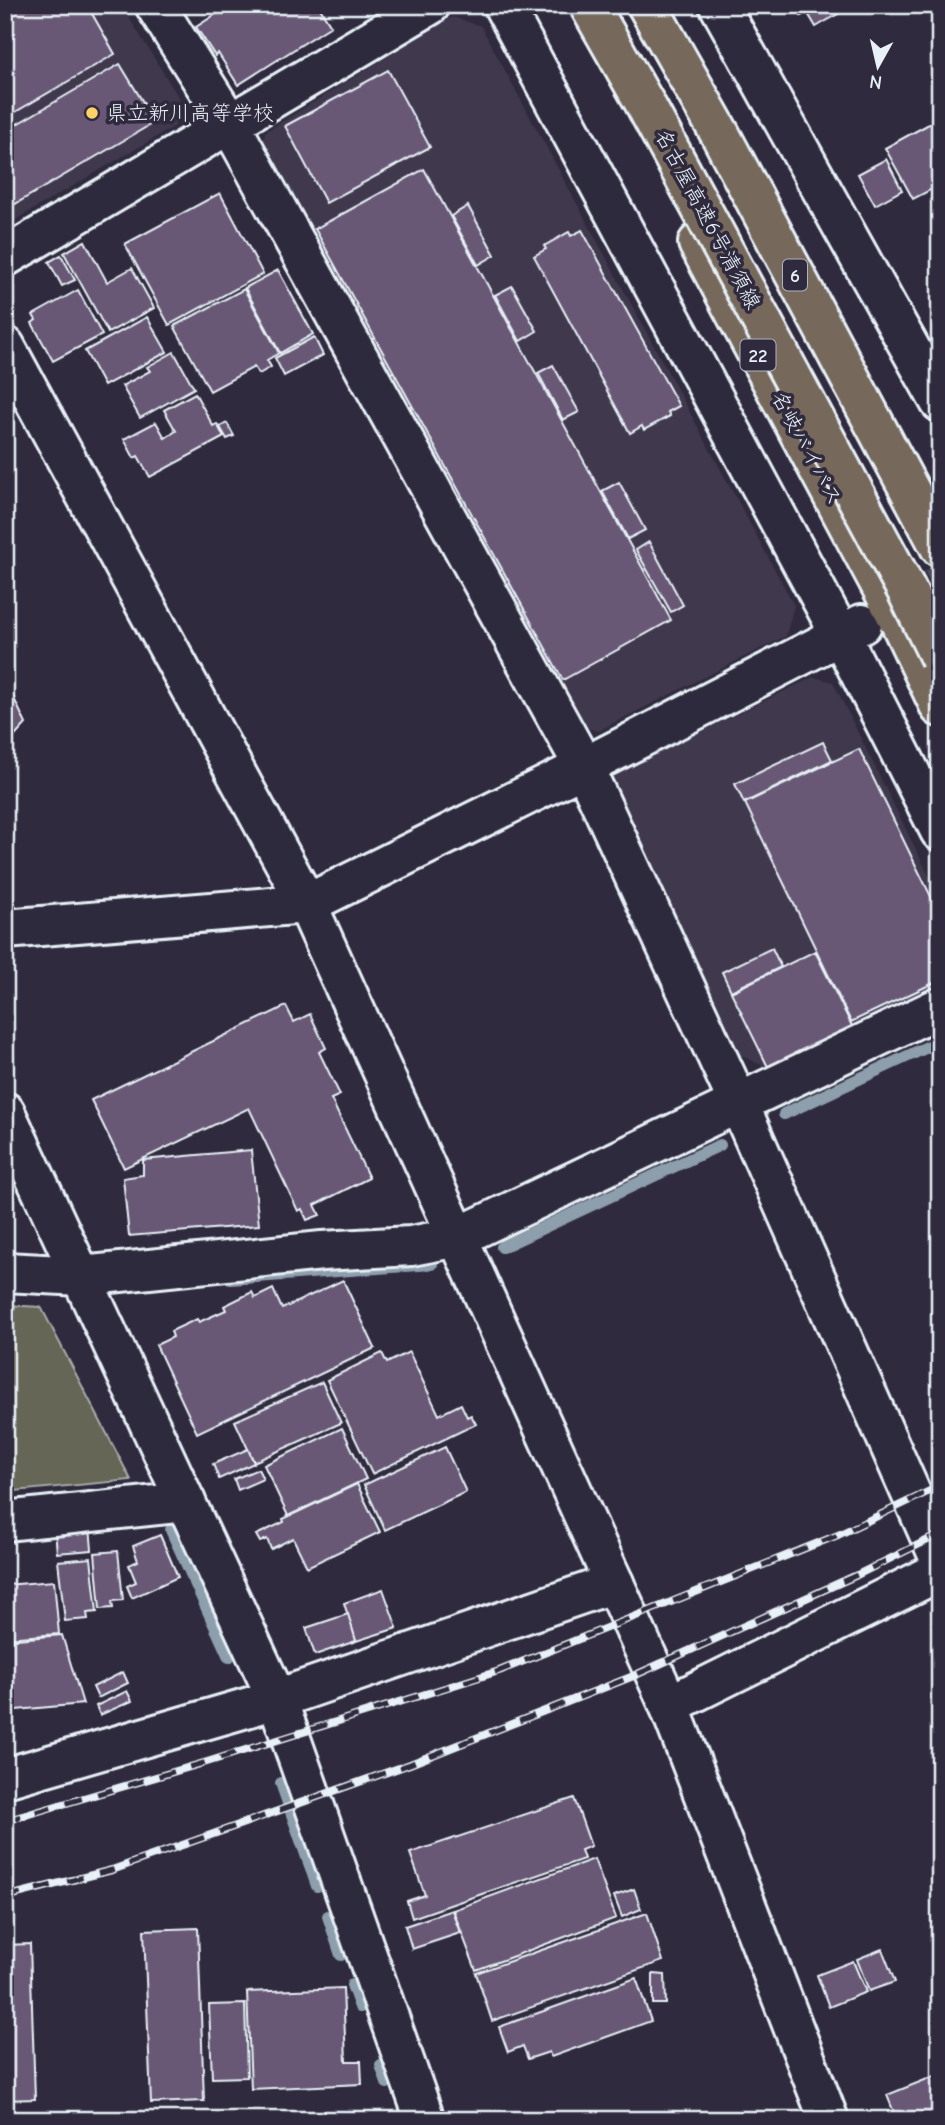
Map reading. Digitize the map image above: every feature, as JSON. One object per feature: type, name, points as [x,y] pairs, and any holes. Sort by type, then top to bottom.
[{"type":"highway","name":"名岐バイパス","points":[[572,5],[897,616],[940,707]]},
{"type":"highway","name":"名古屋高速6号清須線","points":[[589,5],[658,126],[906,589],[940,658]]},
{"type":"highway","name":"6","points":[[647,5],[720,134],[940,547]]},
{"type":"highway","points":[[663,5],[940,518]]},
{"type":"street","points":[[155,5],[230,124],[584,767],[738,1102],[940,1559]]},
{"type":"street","points":[[5,257],[430,5]]},
{"type":"street","points":[[503,5],[851,629],[940,831]]},
{"type":"street","points":[[719,5],[940,402]]},
{"type":"street","points":[[5,346],[307,904],[669,1705],[828,2120]]},
{"type":"street","points":[[5,929],[307,904],[584,767],[851,629]]},
{"type":"street","points":[[5,1272],[82,1276],[321,1251],[411,1246],[458,1237],[940,1007]]},
{"type":"street","points":[[5,1112],[277,1699],[425,2120]]},
{"type":"street","points":[[5,1521],[186,1502]]},
{"type":"street","points":[[669,1705],[940,1571]]},
{"type":"street","points":[[5,1778],[277,1699],[614,1583]]},
{"type":"shaded area","name":"県立新川高等学校","points":[[5,5],[121,5],[181,101],[175,126],[5,226]]},
{"type":"shaded area","points":[[452,17],[481,26],[794,605],[786,636],[598,731],[578,725],[262,151],[265,132]]},
{"type":"shaded area","points":[[813,677],[833,682],[940,898],[940,995],[778,1073],[738,1054],[608,792],[617,773]]},
{"type":"green space","points":[[5,1305],[41,1307],[131,1480],[5,1492]]},
{"type":"building","points":[[5,5],[87,5],[115,54],[5,118]]},
{"type":"building","points":[[230,5],[318,5],[331,26],[238,85],[218,53],[215,56],[196,27]]},
{"type":"building","points":[[794,5],[853,5],[816,27],[807,12],[801,16]]},
{"type":"building","points":[[120,64],[155,122],[5,210],[5,131]]},
{"type":"building","points":[[388,70],[430,147],[326,203],[285,126]]},
{"type":"building","points":[[940,118],[940,185],[913,199],[885,148]]},
{"type":"building","points":[[886,159],[902,190],[875,205],[858,174]]},
{"type":"building","points":[[424,169],[671,620],[563,680],[315,229]]},
{"type":"building","points":[[220,193],[263,274],[169,325],[125,244]]},
{"type":"building","points":[[468,206],[495,255],[478,265],[451,216]]},
{"type":"building","points":[[582,230],[679,406],[668,412],[670,416],[644,430],[642,426],[630,433],[534,256],[546,249],[544,246],[569,232],[571,236]]},
{"type":"building","points":[[85,241],[107,282],[132,268],[154,308],[108,333],[64,253]]},
{"type":"building","points":[[61,255],[75,280],[62,286],[49,262]]},
{"type":"building","points":[[278,270],[313,334],[280,353],[245,288]]},
{"type":"building","points":[[512,286],[537,331],[520,341],[495,295]]},
{"type":"building","points":[[244,289],[279,353],[267,360],[271,367],[259,374],[254,367],[210,391],[174,326]]},
{"type":"building","points":[[78,290],[102,335],[53,361],[32,323],[36,320],[33,315]]},
{"type":"building","points":[[147,317],[167,352],[104,386],[85,351]]},
{"type":"building","points":[[314,337],[323,355],[284,376],[275,358]]},
{"type":"building","points":[[174,352],[194,388],[140,418],[122,386],[150,371],[147,367]]},
{"type":"building","points":[[553,365],[579,412],[563,420],[538,373]]},
{"type":"building","points":[[195,393],[213,426],[217,424],[224,437],[150,477],[138,456],[134,458],[124,439],[156,422],[165,438],[176,431],[164,410]]},
{"type":"building","points":[[227,423],[234,436],[227,439],[220,427]]},
{"type":"building","points":[[619,482],[645,530],[628,539],[602,491]]},
{"type":"building","points":[[649,542],[683,605],[671,612],[636,550]]},
{"type":"building","points":[[10,690],[26,724],[5,747],[5,692]]},
{"type":"building","points":[[823,742],[832,760],[744,803],[735,784]]},
{"type":"building","points":[[859,749],[940,915],[940,980],[851,1022],[745,803]]},
{"type":"building","points":[[772,948],[781,967],[731,991],[722,972]]},
{"type":"building","points":[[815,951],[853,1028],[769,1069],[731,992]]},
{"type":"building","points":[[286,1006],[294,1022],[310,1014],[326,1048],[319,1052],[340,1095],[331,1099],[369,1178],[315,1205],[320,1215],[307,1220],[302,1209],[298,1211],[249,1108],[124,1168],[91,1100]]},
{"type":"building","points":[[251,1150],[259,1225],[129,1236],[123,1178],[143,1175],[143,1160]]},
{"type":"building","points":[[343,1280],[375,1348],[197,1433],[156,1345],[173,1337],[171,1331],[226,1310],[224,1306],[252,1292],[255,1298],[273,1289],[282,1309]]},
{"type":"building","points":[[409,1352],[439,1415],[461,1404],[467,1417],[471,1415],[476,1424],[372,1474],[327,1380],[382,1353],[387,1363]]},
{"type":"building","points":[[322,1382],[341,1423],[254,1462],[235,1421]]},
{"type":"building","points":[[342,1428],[366,1479],[288,1516],[264,1465]]},
{"type":"building","points":[[445,1447],[466,1492],[385,1530],[364,1485]]},
{"type":"building","points":[[248,1449],[254,1463],[219,1479],[213,1464]]},
{"type":"building","points":[[258,1469],[263,1479],[238,1490],[234,1479]]},
{"type":"building","points":[[357,1484],[380,1532],[307,1567],[293,1538],[271,1549],[267,1539],[260,1542],[256,1535],[284,1522],[283,1519]]},
{"type":"building","points":[[90,1526],[92,1550],[57,1553],[55,1530]]},
{"type":"building","points":[[160,1535],[178,1577],[132,1598],[127,1586],[136,1582],[129,1565],[138,1561],[133,1546]]},
{"type":"building","points":[[118,1551],[123,1600],[112,1601],[113,1608],[100,1609],[95,1553]]},
{"type":"building","points":[[91,1558],[97,1612],[87,1613],[88,1619],[65,1621],[58,1561]]},
{"type":"building","points":[[54,1581],[59,1634],[5,1638],[5,1585]]},
{"type":"building","points":[[383,1589],[397,1628],[356,1641],[344,1603]]},
{"type":"building","points":[[348,1614],[356,1641],[315,1655],[306,1628]]},
{"type":"building","points":[[62,1635],[83,1704],[5,1711],[5,1640]]},
{"type":"building","points":[[123,1672],[128,1683],[98,1698],[93,1687]]},
{"type":"building","points":[[127,1691],[132,1701],[100,1715],[96,1706]]},
{"type":"building","points":[[574,1798],[591,1846],[581,1850],[584,1859],[412,1918],[407,1901],[425,1895],[410,1853]]},
{"type":"building","points":[[594,1859],[616,1918],[476,1970],[453,1910]]},
{"type":"building","points":[[634,1889],[641,1909],[622,1917],[614,1896]]},
{"type":"building","points":[[452,1910],[460,1933],[412,1949],[405,1926]]},
{"type":"building","points":[[647,1913],[663,1961],[492,2021],[476,1973]]},
{"type":"building","points":[[198,1928],[204,2101],[151,2103],[144,1930]]},
{"type":"building","points":[[30,1944],[35,2099],[5,2100],[5,1945]]},
{"type":"building","points":[[882,1949],[895,1982],[869,1991],[857,1959]]},
{"type":"building","points":[[853,1961],[866,1992],[829,2007],[817,1975]]},
{"type":"building","points":[[653,1974],[665,1975],[666,2004],[653,2004]]},
{"type":"building","points":[[636,1978],[651,2021],[551,2057],[549,2052],[528,2059],[523,2046],[508,2052],[499,2027]]},
{"type":"building","points":[[343,1988],[346,2061],[361,2061],[362,2084],[251,2089],[247,1992]]},
{"type":"building","points":[[245,2004],[247,2077],[212,2078],[209,2005]]},
{"type":"building","points":[[940,2074],[940,2120],[897,2120],[887,2095]]},
{"type":"waterway","points":[[784,1114],[940,1041]]},
{"type":"waterway","points":[[502,1247],[720,1145]]},
{"type":"waterway","points":[[230,1279],[432,1264]]},
{"type":"waterway","points":[[171,1530],[229,1657]]},
{"type":"waterway","points":[[281,1783],[317,1886]]},
{"type":"waterway","points":[[328,1916],[341,1955]]},
{"type":"waterway","points":[[352,1985],[360,2007]]},
{"type":"waterway","points":[[381,2065],[387,2083]]},
{"type":"tunnel","points":[[882,614],[940,585]]},
{"type":"railway","points":[[5,1821],[207,1762],[499,1671],[838,1535],[940,1486]]},
{"type":"railway","points":[[5,1897],[112,1870],[410,1764],[631,1677],[857,1575],[940,1534]]},
{"type":"place","name":"県立新川高等学校","points":[[92,113]]}]
